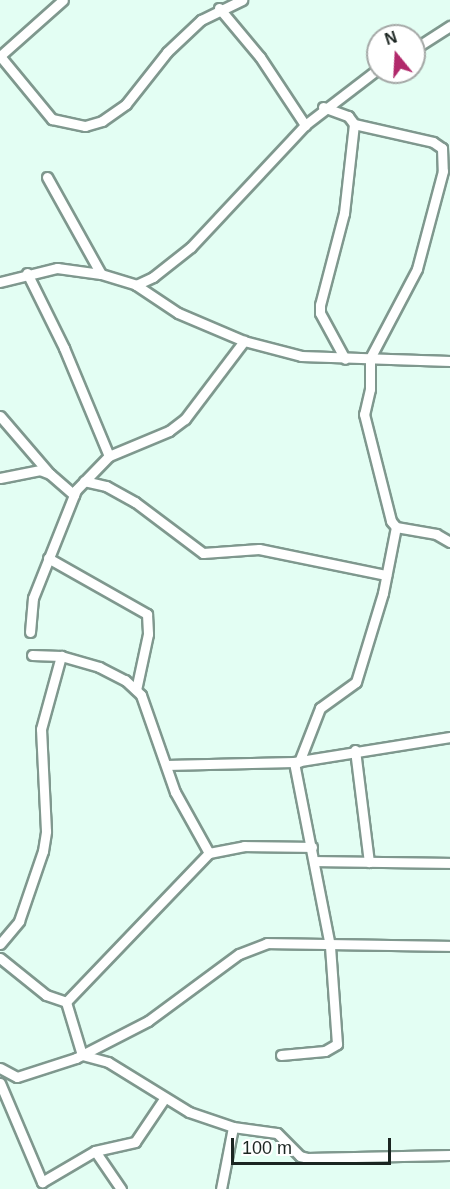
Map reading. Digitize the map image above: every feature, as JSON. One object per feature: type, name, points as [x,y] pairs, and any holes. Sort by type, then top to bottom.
[{"type":"street","points":[[63,0],[0,56],[52,119],[85,126],[102,121],[126,104],[167,52],[219,8],[242,0]]},
{"type":"street","points":[[219,8],[260,57],[305,125]]},
{"type":"street","points":[[426,41],[450,26]]},
{"type":"street","points":[[136,285],[153,277],[191,247],[323,107],[366,77]]},
{"type":"street","points":[[281,1055],[325,1051],[337,1044],[330,946],[297,762],[320,708],[356,682],[386,575],[396,527],[388,512],[380,464],[364,414],[370,389],[370,358],[417,269],[444,159],[442,148],[433,142],[354,124],[348,116],[323,107]]},
{"type":"street","points":[[345,359],[320,313],[320,305],[344,213],[354,124]]},
{"type":"street","points":[[47,177],[101,274]]},
{"type":"street","points":[[0,282],[27,273],[57,268],[101,274],[136,285],[178,313],[243,341],[301,356],[450,361]]},
{"type":"street","points":[[27,273],[64,348],[108,456]]},
{"type":"street","points":[[30,632],[33,598],[74,495],[84,481],[108,456],[169,431],[185,419],[243,341]]},
{"type":"street","points":[[0,416],[50,474],[74,495]]},
{"type":"street","points":[[0,478],[30,469],[50,474]]},
{"type":"street","points":[[84,481],[106,486],[135,502],[202,553],[259,549],[386,575]]},
{"type":"street","points":[[396,527],[436,534],[450,542]]},
{"type":"street","points":[[48,558],[147,614],[148,634],[136,690]]},
{"type":"street","points":[[32,655],[61,656],[99,667],[141,695],[175,792],[209,853]]},
{"type":"street","points":[[0,944],[19,921],[44,851],[46,831],[41,729],[61,656]]},
{"type":"street","points":[[166,765],[297,762],[355,750],[450,736]]},
{"type":"street","points":[[355,750],[369,862]]},
{"type":"street","points":[[66,1002],[209,853],[244,846],[312,847]]},
{"type":"street","points":[[315,861],[450,863]]},
{"type":"street","points":[[0,1068],[17,1077],[82,1055],[148,1021],[208,975],[256,946],[450,946]]},
{"type":"street","points":[[0,957],[46,995],[66,1002]]},
{"type":"street","points":[[66,1002],[82,1055]]},
{"type":"street","points":[[82,1055],[108,1062],[164,1099],[233,1127],[277,1133],[300,1156],[307,1158],[450,1155]]},
{"type":"street","points":[[0,1083],[40,1180],[51,1180],[95,1151],[140,1139],[164,1099]]},
{"type":"street","points":[[221,1189],[233,1127]]},
{"type":"street","points":[[95,1151],[121,1189]]}]
